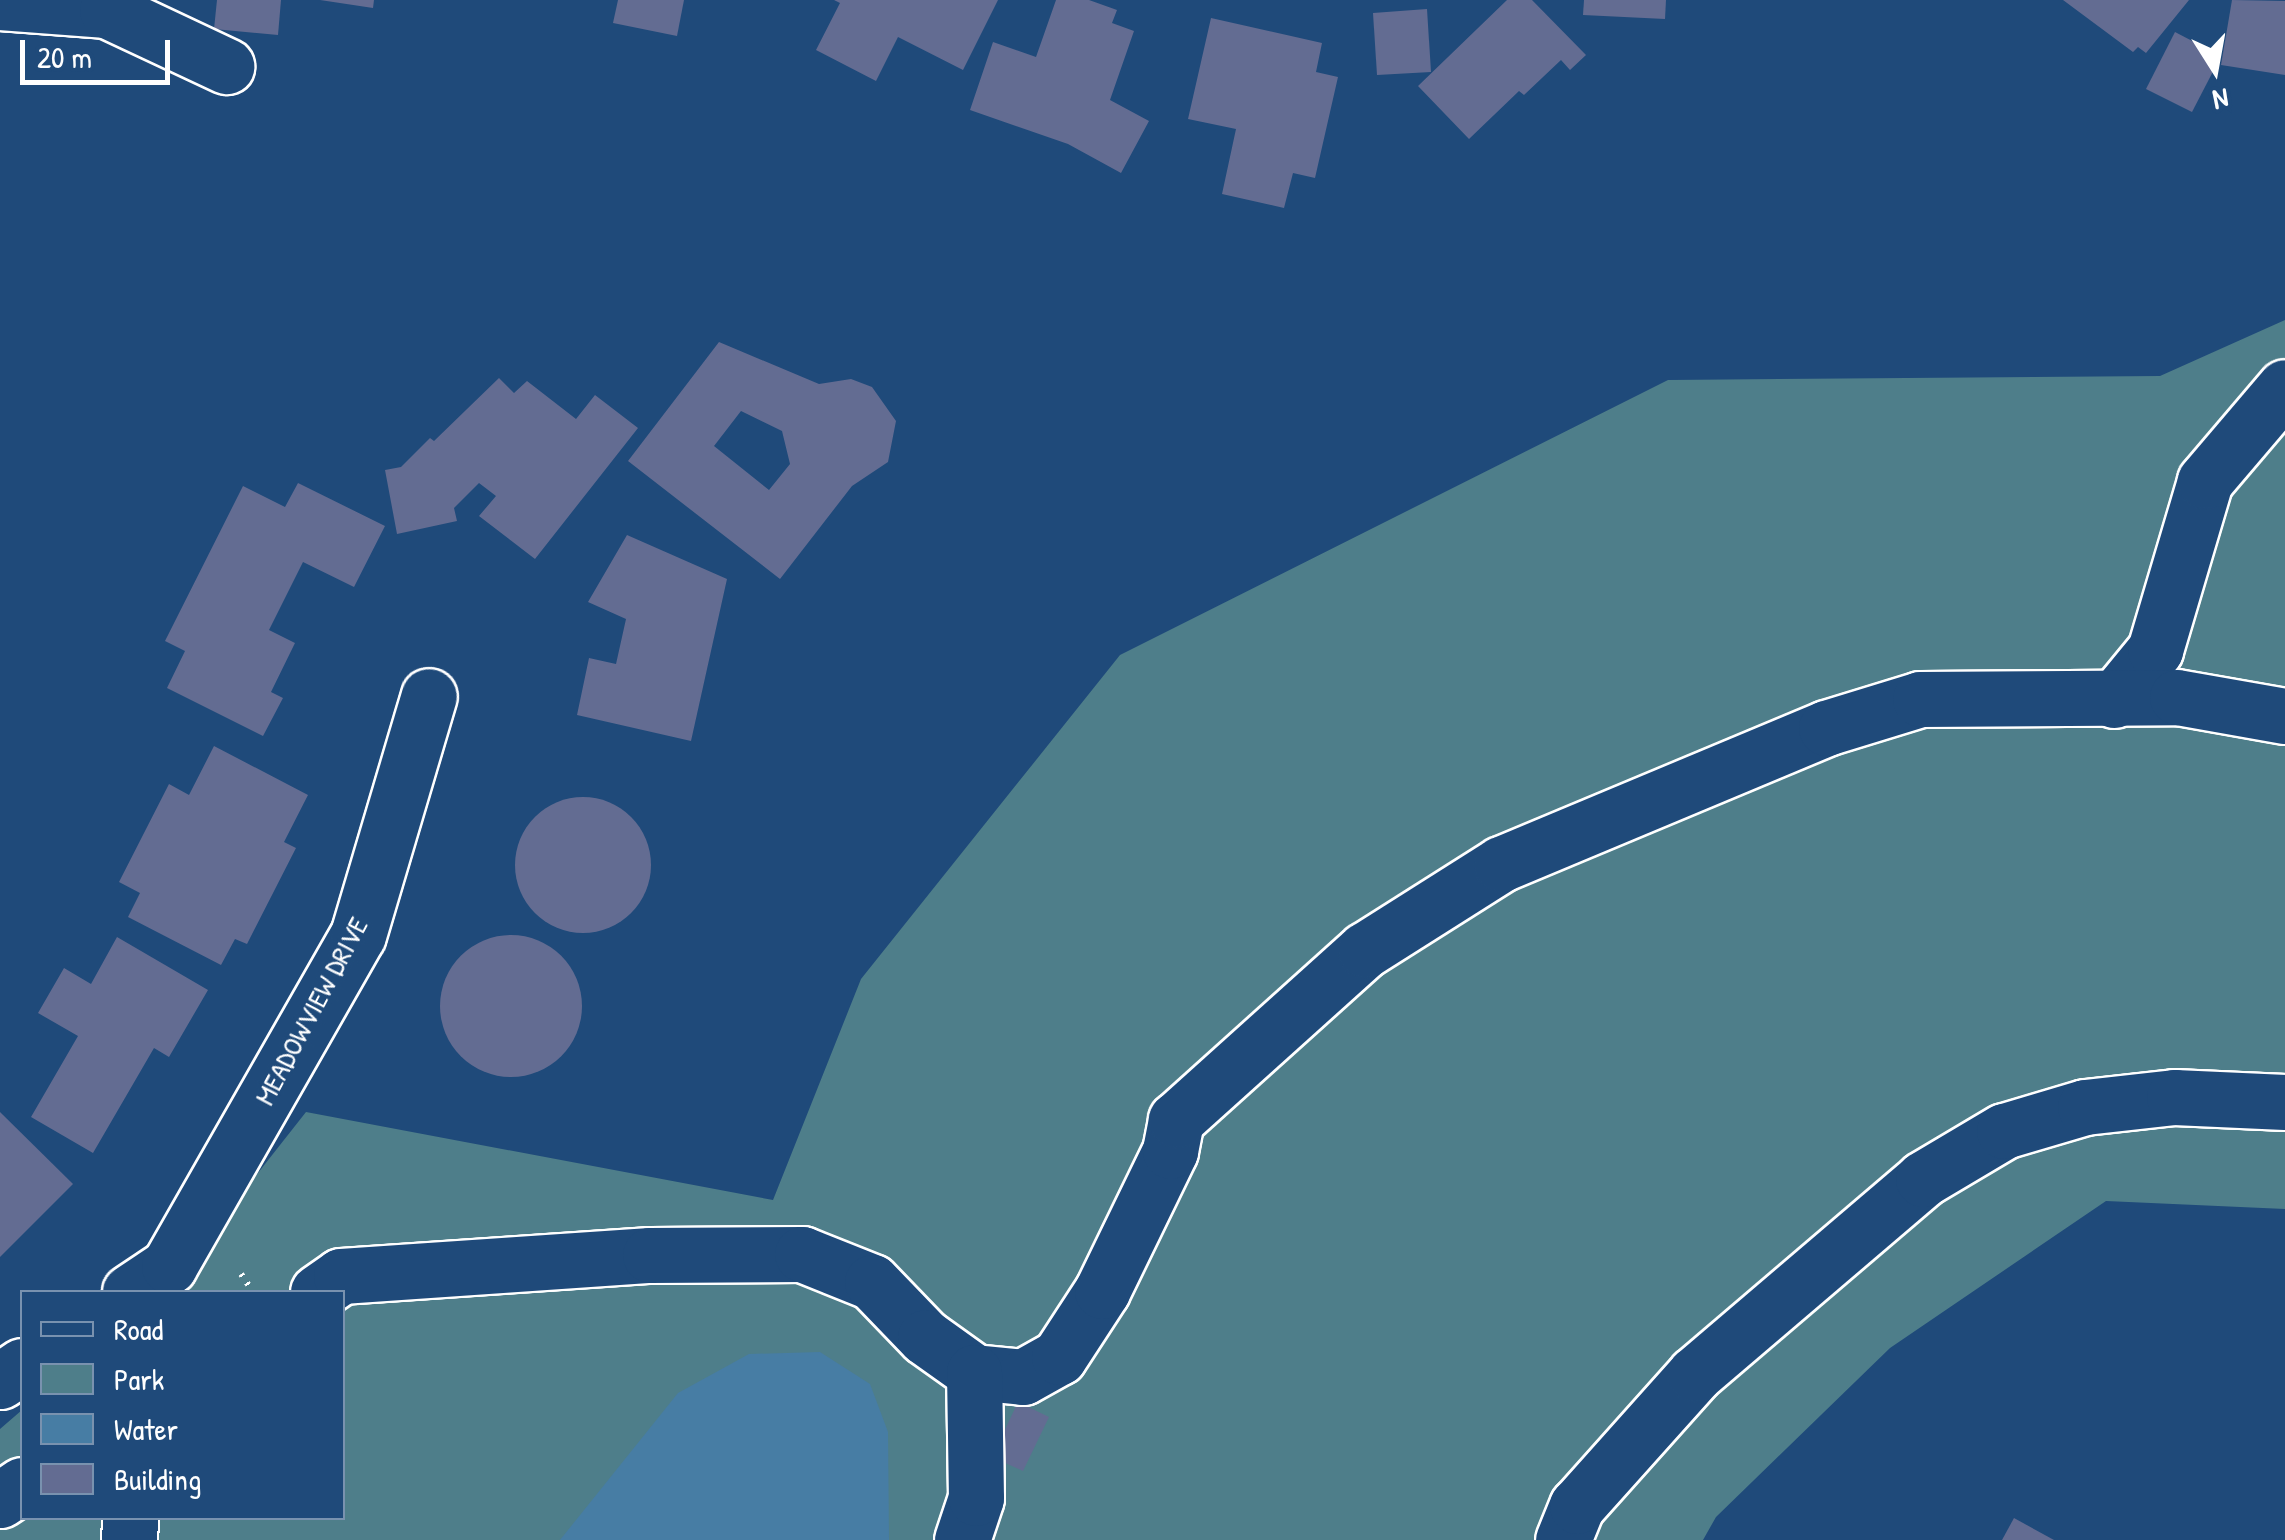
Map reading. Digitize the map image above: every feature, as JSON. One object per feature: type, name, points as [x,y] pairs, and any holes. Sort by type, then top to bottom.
[{"type":"street","points":[[0,2],[106,10],[226,66]]},
{"type":"street","points":[[2114,700],[2155,650],[2205,481],[2268,399],[2285,387]]},
{"type":"street","name":"MEADOWVIEW DRIVE","points":[[133,1290],[169,1266],[358,936],[429,696]]},
{"type":"street","points":[[321,1290],[341,1276],[650,1255],[802,1254],[872,1282],[925,1337],[974,1372],[1023,1377],[1059,1357],[1119,1256],[1170,1151],[1176,1120],[1365,950],[1501,864],[1826,728],[1920,699],[2176,697],[2285,716]]},
{"type":"street","points":[[1563,1540],[1577,1506],[1695,1374],[1923,1180],[2004,1131],[2085,1106],[2174,1097],[2285,1102]]},
{"type":"street","points":[[962,1540],[976,1498],[974,1372]]},
{"type":"path","points":[[240,1274],[251,1290]]},
{"type":"green space","points":[[2285,320],[2285,1209],[2106,1201],[1890,1348],[1716,1517],[1703,1540],[0,1540],[0,1429],[20,1412],[20,1520],[345,1520],[345,1290],[166,1290],[306,1112],[773,1200],[861,979],[1120,655],[1668,380],[2160,376]]},
{"type":"water","points":[[820,1352],[870,1384],[888,1432],[889,1540],[560,1540],[678,1393],[749,1354]]},
{"type":"building","points":[[217,0],[281,0],[278,35],[214,29]]},
{"type":"building","points":[[320,0],[374,0],[373,8]]},
{"type":"building","points":[[618,0],[684,0],[677,36],[613,23]]},
{"type":"building","points":[[834,0],[998,0],[963,70],[898,37],[876,81],[816,50],[840,3]]},
{"type":"building","points":[[1056,0],[1089,0],[1117,10],[1112,23],[1134,31],[1110,100],[1149,121],[1121,173],[1068,144],[970,110],[993,42],[1036,57]]},
{"type":"building","points":[[1507,0],[1532,0],[1586,55],[1570,70],[1561,60],[1524,95],[1519,91],[1469,139],[1418,86]]},
{"type":"building","points":[[1584,0],[1666,0],[1665,19],[1583,15]]},
{"type":"building","points":[[2063,0],[2189,0],[2146,53],[2138,47],[2133,52]]},
{"type":"building","points":[[2232,0],[2285,1],[2285,75],[2221,65]]},
{"type":"building","points":[[1427,9],[1431,72],[1377,75],[1373,13]]},
{"type":"building","points":[[1211,18],[1322,43],[1316,72],[1338,77],[1315,178],[1293,173],[1284,208],[1222,194],[1236,129],[1188,119]]},
{"type":"building","points":[[2175,32],[2221,56],[2192,112],[2146,89]]},
{"type":"building","points":[[719,342],[819,384],[851,379],[872,387],[896,421],[888,462],[852,486],[780,579],[628,461]],"holes":[[[741,411],[782,431],[790,464],[769,490],[714,446]]]},
{"type":"building","points":[[499,378],[514,393],[527,381],[576,419],[595,395],[638,428],[535,559],[479,516],[496,496],[479,483],[454,508],[457,521],[397,534],[385,470],[401,467],[430,438],[434,441]]},
{"type":"building","points":[[298,483],[385,526],[354,587],[303,562],[269,630],[295,643],[271,692],[283,698],[263,736],[167,688],[185,651],[165,641],[243,486],[285,507]]},
{"type":"building","points":[[627,535],[727,579],[691,741],[577,715],[589,658],[616,664],[626,619],[588,602]]},
{"type":"building","points":[[214,746],[308,795],[284,842],[296,848],[247,944],[235,939],[221,965],[128,917],[140,893],[119,882],[169,784],[189,795]]},
{"type":"building","points":[[583,797],[609,802],[631,817],[646,839],[651,865],[646,891],[631,913],[609,928],[583,933],[557,928],[535,913],[520,891],[515,865],[520,839],[535,817],[557,802]]},
{"type":"building","points":[[511,935],[538,940],[561,956],[577,979],[582,1006],[577,1033],[561,1056],[538,1072],[511,1077],[484,1072],[461,1056],[445,1033],[440,1006],[445,979],[461,956],[484,940]]},
{"type":"building","points":[[117,937],[208,990],[169,1057],[154,1048],[93,1153],[31,1117],[78,1036],[38,1013],[64,968],[91,984]]},
{"type":"building","points":[[0,1112],[73,1184],[0,1257]]},
{"type":"building","points":[[1018,1402],[1049,1417],[1023,1471],[992,1457]]},
{"type":"building","points":[[2014,1518],[2054,1540],[2002,1540]]}]
